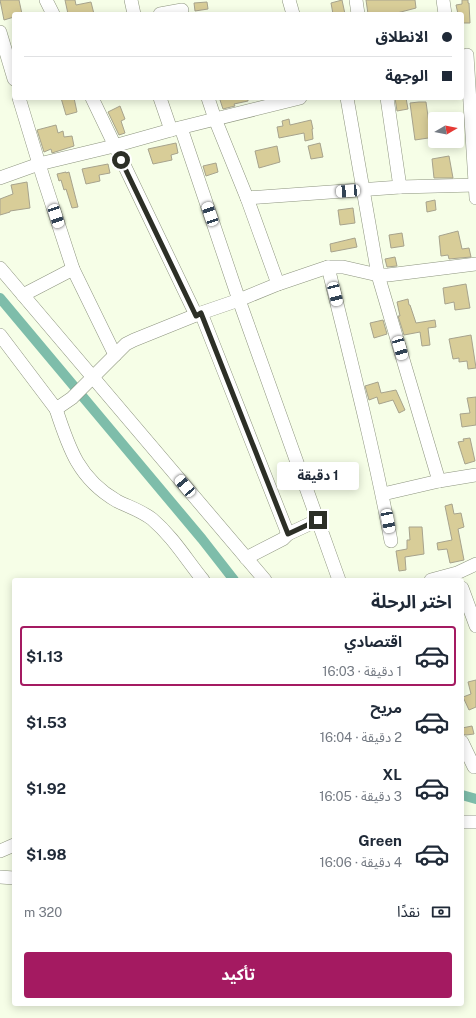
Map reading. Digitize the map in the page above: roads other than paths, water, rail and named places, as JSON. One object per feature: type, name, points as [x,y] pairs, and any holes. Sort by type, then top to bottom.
[{"type":"street","points":[[46,0],[51,12]]},
{"type":"street","points":[[131,0],[134,12]]},
{"type":"street","points":[[289,0],[292,12]]},
{"type":"street","points":[[356,0],[358,12]]},
{"type":"street","points":[[443,0],[445,12]]},
{"type":"street","points":[[167,12],[181,8]]},
{"type":"street","points":[[0,32],[12,73]]},
{"type":"street","points":[[247,198],[400,188],[476,189],[474,126],[468,55]]},
{"type":"street","points":[[21,100],[39,164],[73,269],[115,355]]},
{"type":"street","points":[[93,100],[114,146],[199,314],[288,534]]},
{"type":"street","points":[[161,100],[176,129],[338,578]]},
{"type":"street","points":[[209,100],[247,198],[278,284]]},
{"type":"street","points":[[0,178],[39,164],[292,100]]},
{"type":"street","points":[[347,100],[378,275],[439,481]]},
{"type":"street","points":[[388,100],[400,188]]},
{"type":"street","points":[[56,409],[72,398],[126,344],[278,284],[328,267],[353,268],[378,275],[397,275],[476,264]]},
{"type":"street","points":[[328,267],[365,414],[392,541]]},
{"type":"street","points":[[0,268],[263,578]]},
{"type":"street","points":[[23,295],[73,269]]},
{"type":"street","points":[[0,335],[56,409],[75,460],[85,476],[118,501],[135,508],[151,519],[168,534],[201,578]]},
{"type":"street","points":[[383,494],[439,481],[476,475]]},
{"type":"street","points":[[246,558],[283,539],[288,534],[318,520]]},
{"type":"street","points":[[444,578],[458,576],[476,564]]},
{"type":"street","points":[[464,593],[476,626]]},
{"type":"street","points":[[464,748],[471,767]]},
{"type":"street","points":[[464,822],[476,822]]},
{"type":"street","points":[[0,851],[12,846]]},
{"type":"street","points":[[0,877],[12,878]]},
{"type":"waterway","points":[[0,298],[202,539],[232,578]]},
{"type":"waterway","points":[[464,796],[476,799]]}]
